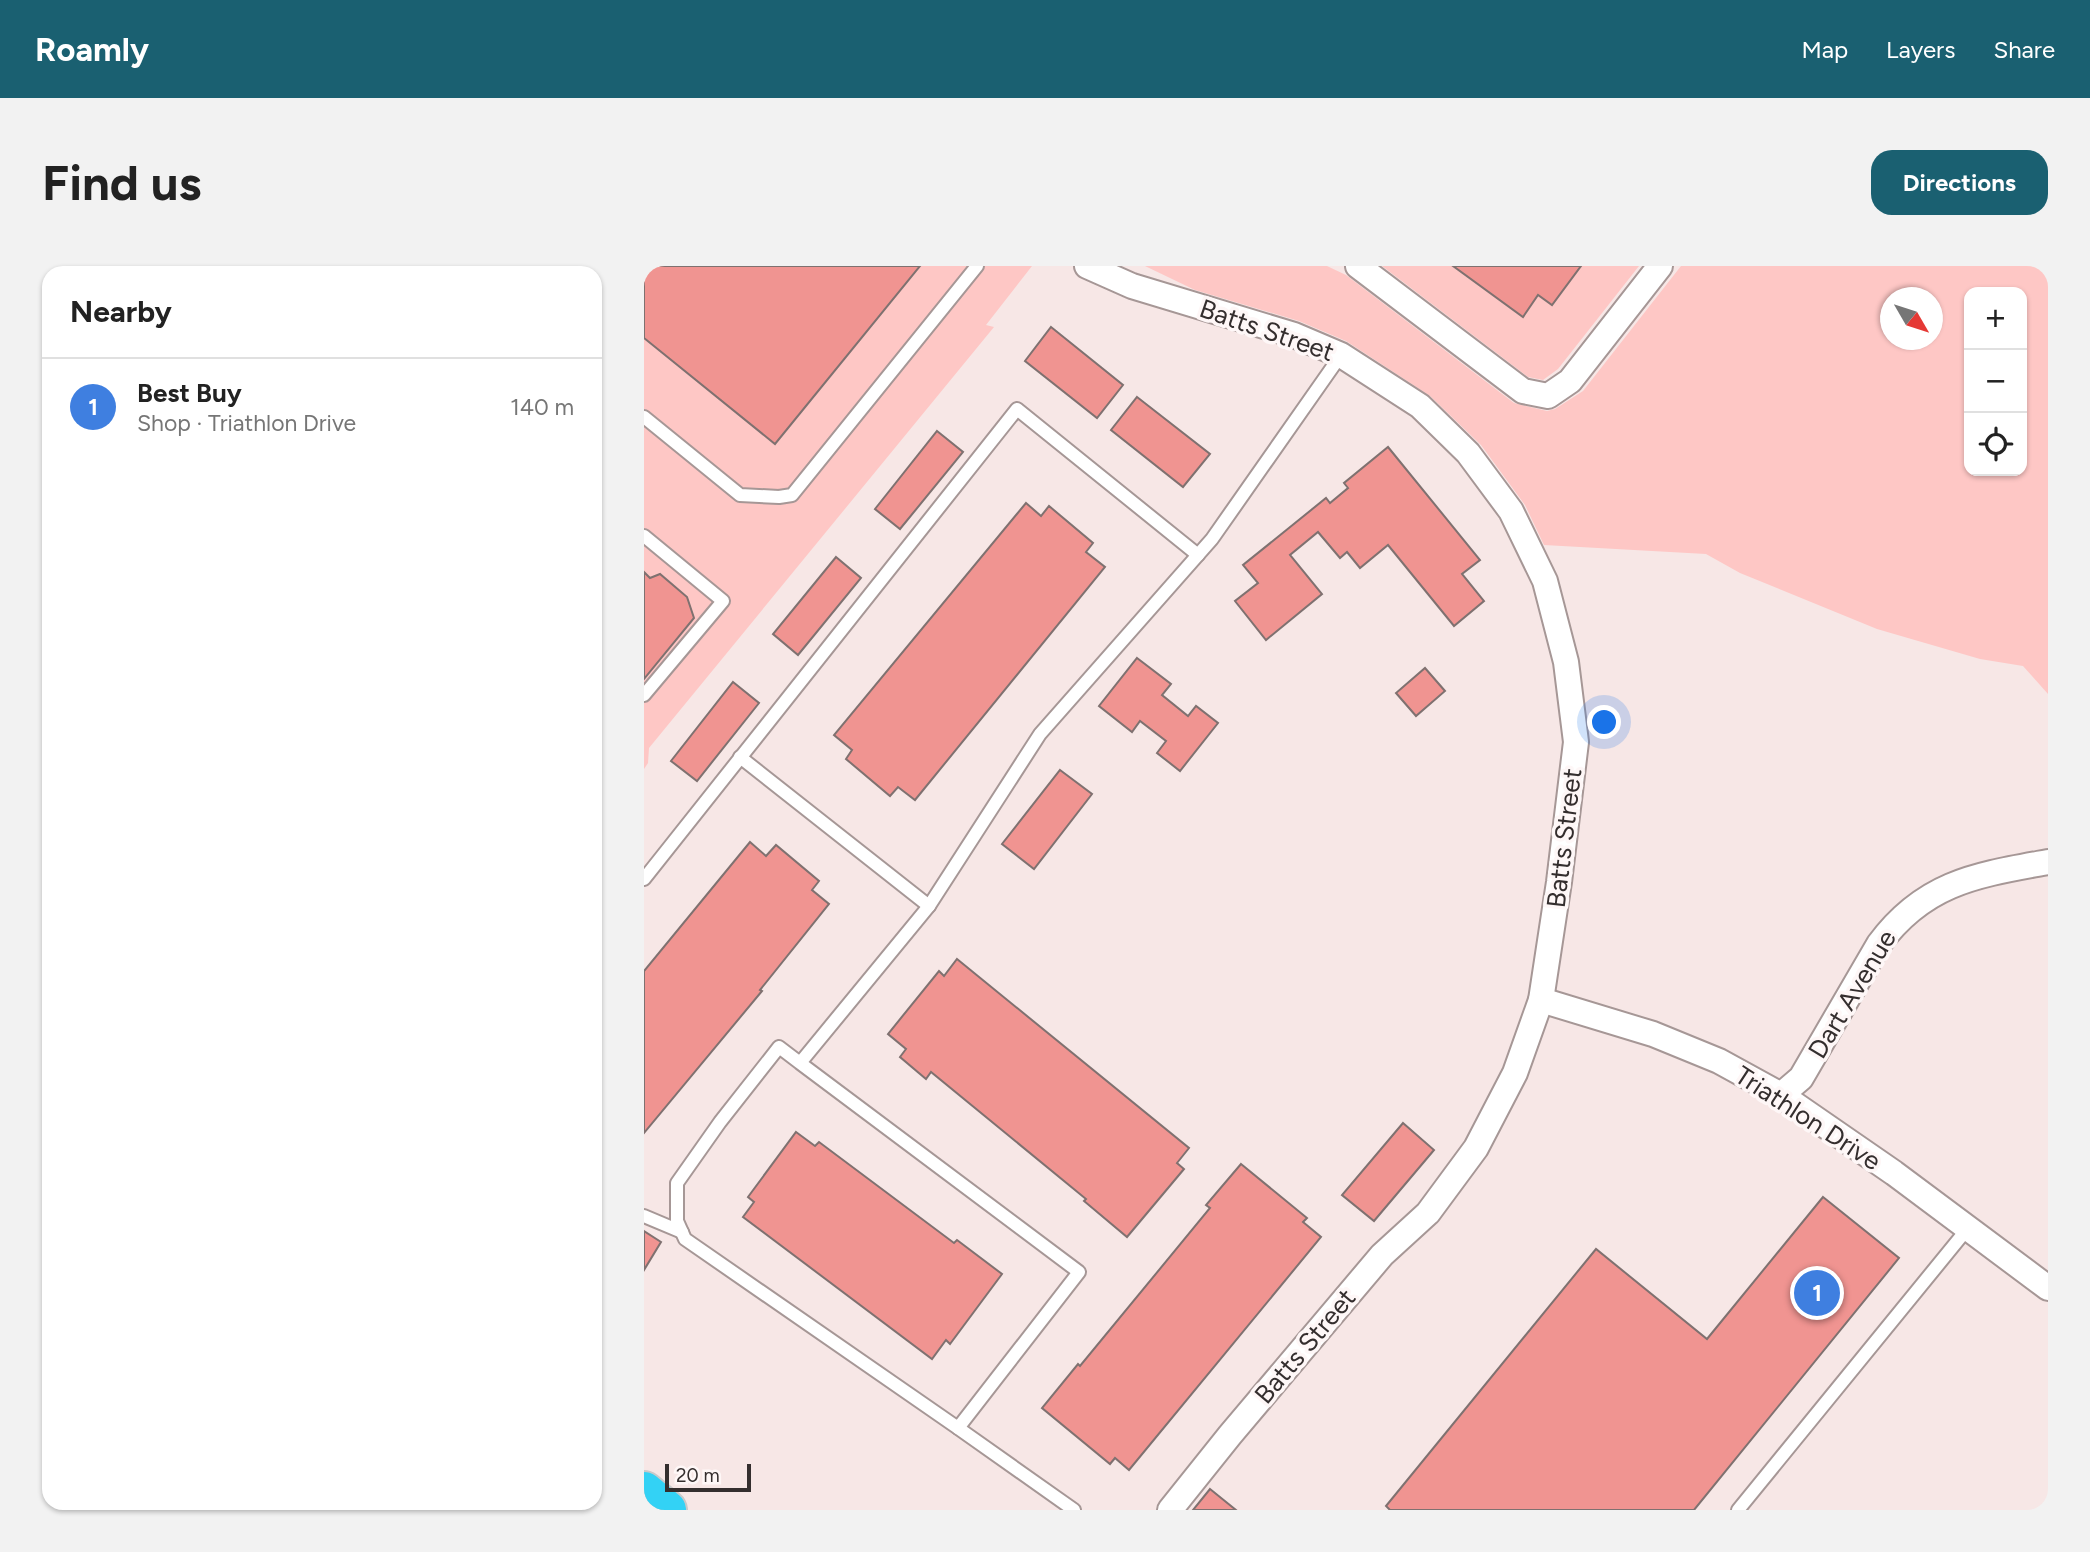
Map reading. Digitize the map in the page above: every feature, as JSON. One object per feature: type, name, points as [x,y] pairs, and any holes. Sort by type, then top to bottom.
[{"type":"highway","points":[[644,1491],[667,1510]]},
{"type":"street","name":"Batts Street","points":[[1087,266],[1132,286],[1294,335],[1341,355],[1420,406],[1468,453],[1511,511],[1545,581],[1566,662],[1576,741],[1541,1000],[1515,1073],[1476,1148],[1428,1213],[1382,1255],[1230,1434],[1170,1510]]},
{"type":"street","points":[[1358,266],[1523,391],[1548,396],[1570,381],[1660,266]]},
{"type":"street","name":"Dart Avenue","points":[[1781,1095],[1801,1079],[1879,944],[1892,926],[1917,903],[1944,888],[1981,875],[2048,862]]},
{"type":"street","name":"Triathlon Drive","points":[[1541,1000],[1653,1034],[1718,1061],[1781,1095],[1894,1173],[2048,1288]]},
{"type":"lane","points":[[644,417],[740,495],[792,495],[977,266]]},
{"type":"lane","points":[[800,1063],[929,906],[1040,734],[1212,539],[1341,355]]},
{"type":"lane","points":[[644,879],[1017,410],[1198,555]]},
{"type":"lane","points":[[644,536],[723,601],[644,695]]},
{"type":"lane","points":[[740,757],[929,906]]},
{"type":"lane","points":[[957,1428],[1079,1272],[779,1047],[720,1122],[677,1184],[677,1221],[685,1239],[1074,1510]]},
{"type":"lane","points":[[644,1216],[682,1232]]},
{"type":"lane","points":[[1738,1510],[1968,1228]]},
{"type":"shaded area","points":[[644,266],[1032,266],[986,325],[994,327],[649,748],[648,763],[644,769]]},
{"type":"shaded area","points":[[1145,266],[1327,266],[1346,275],[1514,403],[1547,411],[1555,409],[1583,391],[1681,266],[2048,266],[2048,694],[2023,666],[1980,659],[1877,629],[1740,573],[1706,554],[1544,545],[1525,505],[1481,445],[1430,396],[1346,341],[1299,321],[1195,290]]},
{"type":"shaded area","points":[[1382,266],[1639,266],[1558,369],[1543,380],[1528,377]]},
{"type":"building","points":[[644,266],[920,266],[775,444],[644,338]]},
{"type":"building","points":[[1453,266],[1581,266],[1552,305],[1538,295],[1523,317]]},
{"type":"building","points":[[1051,327],[1123,385],[1097,418],[1025,361]]},
{"type":"building","points":[[1137,397],[1210,454],[1183,487],[1111,430]]},
{"type":"building","points":[[937,431],[963,452],[900,529],[875,509]]},
{"type":"building","points":[[1388,447],[1480,560],[1462,574],[1484,601],[1454,626],[1388,545],[1360,568],[1347,552],[1340,558],[1318,532],[1290,555],[1322,594],[1266,640],[1235,601],[1258,583],[1243,565],[1326,498],[1330,503],[1348,488],[1344,483]]},
{"type":"building","points":[[1026,503],[1041,516],[1049,506],[1093,543],[1086,552],[1105,567],[915,800],[898,787],[890,796],[846,759],[852,750],[834,735]]},
{"type":"building","points":[[836,557],[861,578],[798,655],[773,634]]},
{"type":"building","points":[[644,572],[650,578],[660,574],[687,597],[694,618],[644,679]]},
{"type":"building","points":[[1137,658],[1171,684],[1162,695],[1188,716],[1196,706],[1218,723],[1180,771],[1157,753],[1166,741],[1140,721],[1132,732],[1099,706]]},
{"type":"building","points":[[1425,668],[1445,691],[1416,716],[1396,693]]},
{"type":"building","points":[[733,682],[759,703],[697,781],[671,761]]},
{"type":"building","points":[[1060,770],[1092,794],[1034,869],[1002,844]]},
{"type":"building","points":[[750,842],[766,856],[776,845],[819,881],[812,890],[829,904],[760,990],[762,991],[644,1133],[644,971]]},
{"type":"building","points":[[957,959],[1189,1148],[1177,1163],[1184,1169],[1127,1237],[1084,1201],[1086,1199],[931,1072],[926,1079],[900,1057],[906,1049],[888,1034],[939,971],[944,976]]},
{"type":"building","points":[[1403,1123],[1434,1150],[1374,1221],[1342,1195]]},
{"type":"building","points":[[796,1132],[815,1146],[819,1142],[954,1243],[957,1240],[1002,1274],[950,1344],[946,1340],[932,1359],[743,1217],[754,1202],[748,1197]]},
{"type":"building","points":[[1241,1164],[1307,1218],[1303,1222],[1321,1237],[1129,1470],[1115,1458],[1110,1464],[1042,1408],[1210,1208],[1206,1205]]},
{"type":"building","points":[[1823,1197],[1899,1258],[1694,1510],[1390,1510],[1386,1506],[1596,1249],[1707,1339]]},
{"type":"building","points":[[644,1231],[661,1242],[644,1270]]},
{"type":"building","points":[[1210,1489],[1236,1510],[1193,1510]]},
{"type":"place","name":"Best Buy","points":[[1817,1293]]}]
